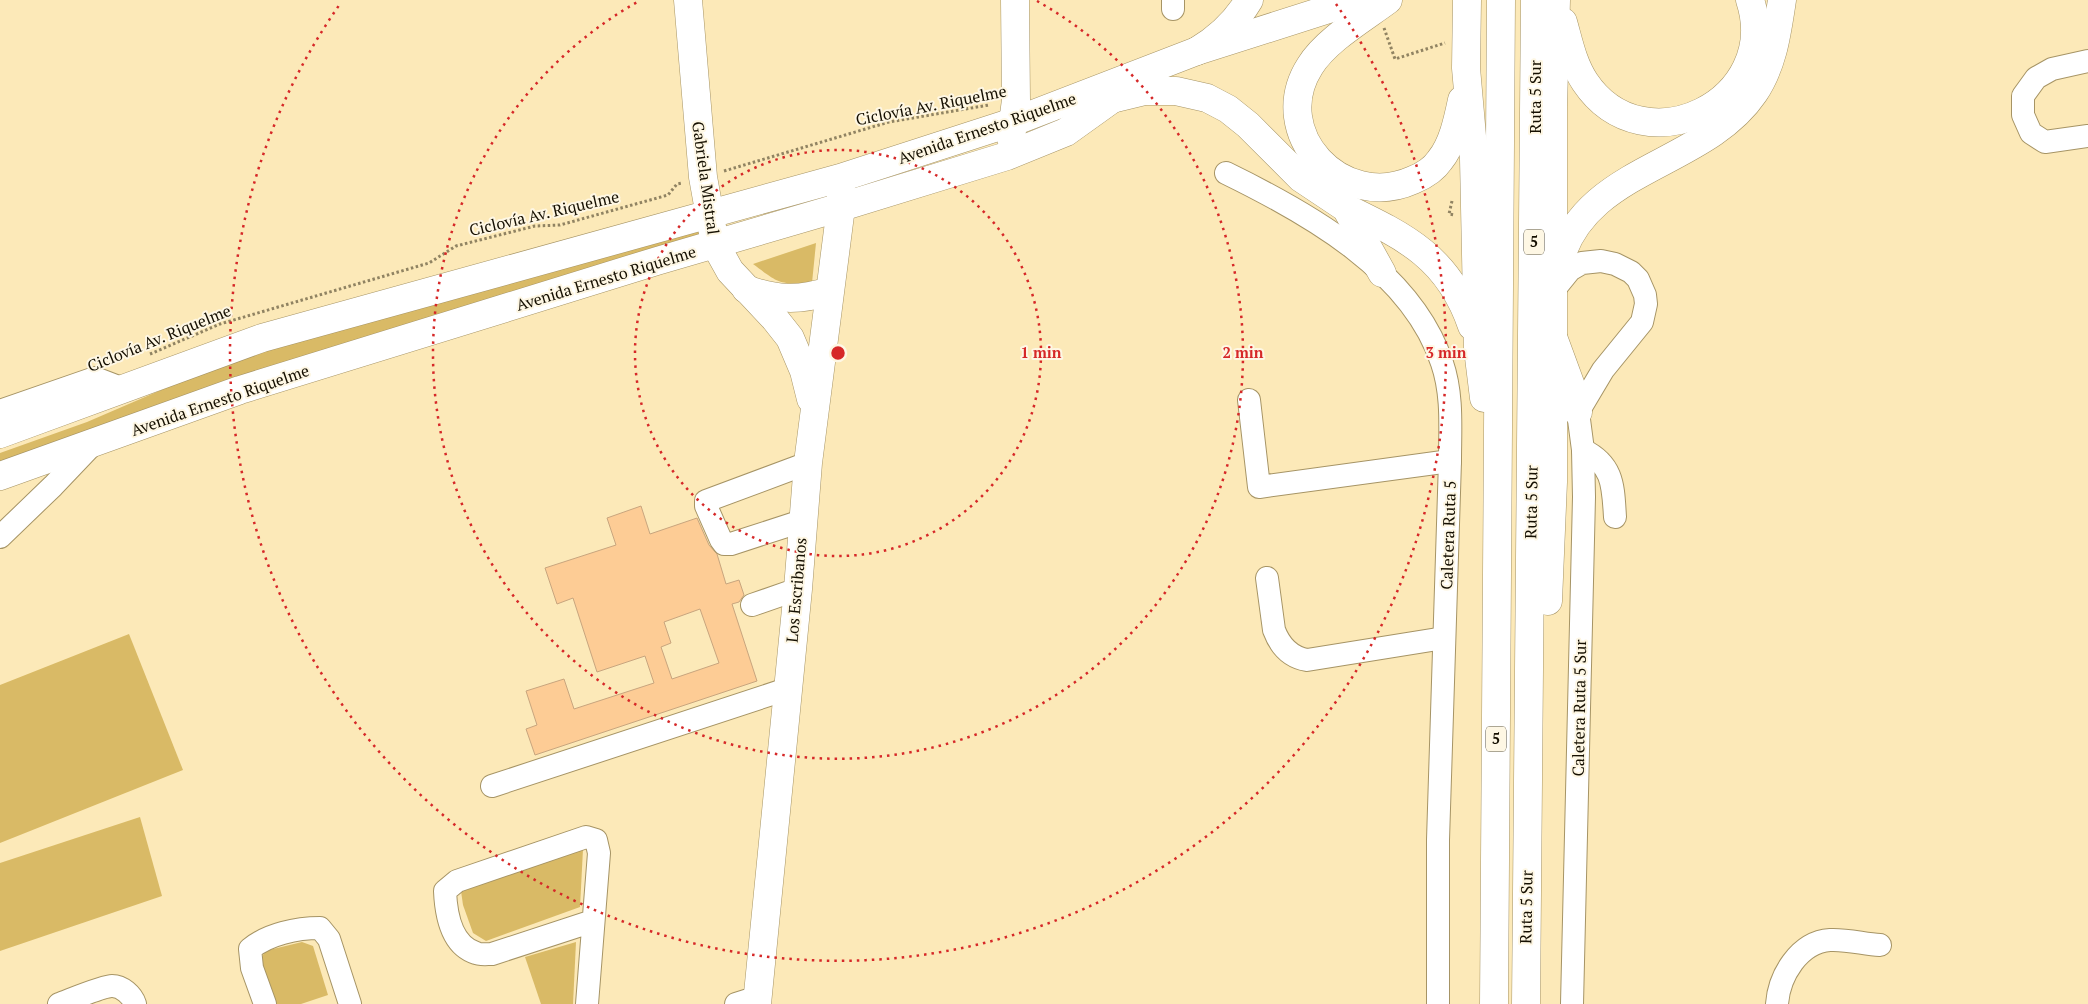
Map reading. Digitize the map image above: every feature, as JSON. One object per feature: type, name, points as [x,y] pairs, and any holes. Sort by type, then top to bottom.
[{"type":"main road","name":"Gabriela Mistral","points":[[688,0],[703,177],[715,244],[730,271],[775,319],[790,338],[804,371],[814,416]]},
{"type":"main road","points":[[1007,156],[1015,111],[1015,0]]},
{"type":"main road","points":[[1197,51],[1221,36],[1231,26],[1249,0]]},
{"type":"main road","points":[[1467,0],[1466,68],[1474,159],[1478,349],[1483,390],[1498,473]]},
{"type":"main road","name":"Ruta 5 Sur","points":[[1494,1004],[1501,0]]},
{"type":"main road","name":"Ruta 5 Sur","points":[[1526,1004],[1535,0]]},
{"type":"main road","points":[[1526,929],[1539,783],[1553,482],[1553,106],[1557,0]]},
{"type":"main road","points":[[1557,0],[1578,71],[1596,96],[1620,113],[1634,118],[1664,123],[1679,121],[1707,111],[1720,102],[1740,80],[1752,53],[1755,38],[1755,23],[1750,0]]},
{"type":"main road","points":[[1552,290],[1564,248],[1586,214],[1602,198],[1625,181],[1716,131],[1743,107],[1759,85],[1770,61],[1775,44],[1782,0]]},
{"type":"main road","points":[[1374,3],[1317,56],[1306,73],[1299,93],[1299,120],[1305,140],[1316,158],[1336,176],[1362,186],[1391,187],[1405,184],[1430,170],[1440,161],[1454,130],[1460,111],[1466,68]]},
{"type":"main road","name":"Avenida Ernesto Riquelme","points":[[0,434],[121,388],[262,338],[840,178],[1015,111],[1197,51],[1374,3]]},
{"type":"main road","name":"Avenida Ernesto Riquelme","points":[[0,476],[240,390],[1007,156],[1066,132],[1112,99],[1160,74],[1197,51]]},
{"type":"main road","points":[[1112,99],[1128,94],[1160,90],[1192,93],[1207,98],[1237,116],[1301,178],[1346,208],[1406,238],[1432,260],[1452,284],[1461,299],[1478,349]]},
{"type":"main road","name":"Los Escribanos","points":[[750,1002],[798,589],[808,463],[841,207],[840,178]]},
{"type":"main road","points":[[1346,208],[1382,273]]},
{"type":"main road","points":[[746,289],[762,295],[788,299],[809,297],[830,291]]},
{"type":"main road","points":[[1552,337],[1571,386],[1578,412]]},
{"type":"street","points":[[2088,61],[2052,69],[2036,78],[2023,96],[2024,115],[2031,133],[2045,142],[2088,136]]},
{"type":"street","points":[[1474,159],[1500,91]]},
{"type":"street","name":"Caletera Ruta 5","points":[[1226,173],[1265,192],[1312,221],[1354,250],[1382,273],[1418,314],[1436,346],[1443,364],[1450,403],[1450,461],[1438,840],[1438,1004]]},
{"type":"street","points":[[1552,290],[1570,270],[1582,263],[1601,261],[1615,264],[1631,272],[1638,279],[1645,295],[1646,304],[1642,322],[1603,370],[1578,412]]},
{"type":"street","points":[[0,411],[95,378],[121,388]]},
{"type":"street","points":[[1249,400],[1259,487],[1450,461]]},
{"type":"street","name":"Caletera Ruta 5 Sur","points":[[1572,1004],[1584,497],[1583,450],[1578,412]]},
{"type":"street","points":[[0,537],[93,444]]},
{"type":"street","points":[[1583,450],[1597,459],[1607,471],[1612,485],[1615,517]]},
{"type":"street","points":[[802,521],[731,544],[724,544],[706,506],[706,501],[808,463]]},
{"type":"street","points":[[1267,578],[1276,638],[1287,651],[1300,659],[1307,660],[1444,638]]},
{"type":"street","points":[[752,605],[798,589]]},
{"type":"street","points":[[492,786],[787,689]]},
{"type":"street","points":[[587,1004],[599,853],[596,840],[586,837],[457,881],[445,891],[446,907],[454,935],[466,948],[477,954],[492,954],[593,921]]},
{"type":"street","points":[[265,1004],[252,968],[250,949],[260,941],[305,928],[320,928],[328,939],[347,1003]]},
{"type":"street","points":[[1777,1004],[1780,985],[1785,974],[1792,963],[1810,946],[1818,942],[1836,940],[1880,945]]},
{"type":"street","points":[[59,1004],[112,986],[122,988],[133,998],[135,1004]]},
{"type":"path","points":[[1374,3],[1395,59]]},
{"type":"path","name":"Ciclovía Av. Riquelme","points":[[145,356],[220,324],[428,263],[456,246],[535,226],[560,225],[668,195],[677,184],[889,122],[1015,111]]},
{"type":"shaded area","points":[[702,226],[705,236],[0,467],[0,453],[87,422],[203,372],[245,357]]},
{"type":"shaded area","points":[[816,243],[812,283],[786,283],[769,276],[753,264]]},
{"type":"shaded area","points":[[129,634],[183,770],[0,843],[0,685]]},
{"type":"shaded area","points":[[140,817],[162,896],[0,951],[0,863]]},
{"type":"shaded area","points":[[583,849],[580,907],[486,941],[473,933],[463,905],[461,891]]},
{"type":"shaded area","points":[[302,942],[313,946],[328,995],[301,1004],[276,1004],[259,963],[265,951]]},
{"type":"shaded area","points":[[576,942],[573,1004],[541,1004],[525,957]]},
{"type":"building","points":[[641,506],[650,534],[697,518],[709,545],[717,554],[726,584],[739,580],[744,595],[739,602],[732,604],[757,681],[535,755],[526,729],[537,725],[526,691],[564,679],[574,709],[654,683],[645,656],[597,672],[573,598],[557,604],[545,568],[616,545],[607,518]],"holes":[[[700,609],[719,663],[672,679],[661,647],[671,643],[664,622]]]}]
